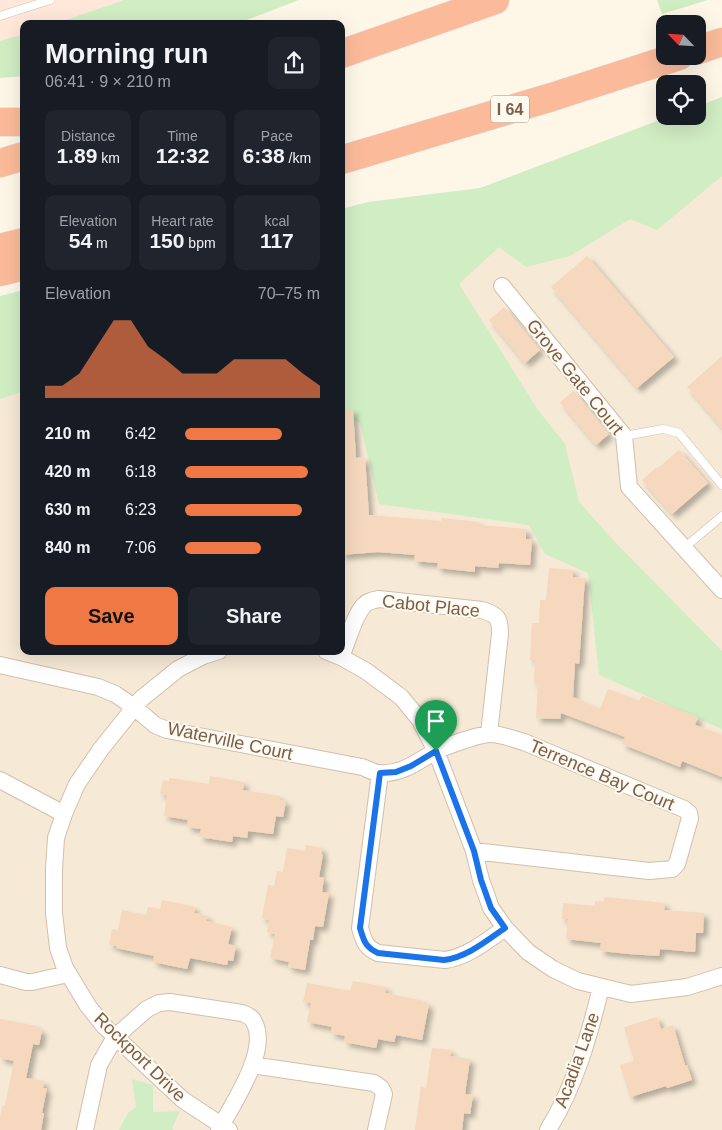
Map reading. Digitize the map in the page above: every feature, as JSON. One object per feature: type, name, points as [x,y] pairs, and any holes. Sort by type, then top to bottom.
[{"type":"highway","points":[[345,52],[495,0]]},
{"type":"highway","points":[[706,47],[722,42]]},
{"type":"highway","name":"I 64","points":[[345,159],[552,97],[656,63]]},
{"type":"highway","points":[[0,122],[20,122]]},
{"type":"highway","points":[[0,163],[20,157]]},
{"type":"highway","points":[[0,248],[20,243]]},
{"type":"highway","points":[[0,272],[20,267]]},
{"type":"street","name":"Grove Gate Court","points":[[502,286],[624,436],[629,488],[722,590]]},
{"type":"street","name":"Cabot Place","points":[[345,636],[364,605],[378,599],[490,612],[500,622],[500,634],[489,734]]},
{"type":"street","name":"Rockport Drive","points":[[206,655],[178,669],[141,699],[96,756],[78,784],[64,814],[56,838],[54,913],[58,948],[65,968],[88,1006],[115,1037],[184,1100],[223,1128]]},
{"type":"street","points":[[335,655],[366,671],[401,697],[420,720],[436,751],[474,851],[481,880],[491,908],[505,928],[528,952],[553,969],[578,981],[631,994],[687,987],[722,976]]},
{"type":"street","name":"Waterville Court","points":[[0,665],[98,687],[115,694],[155,724],[167,730],[380,773],[396,772],[404,769],[436,751]]},
{"type":"street","name":"Terrence Bay Court","points":[[436,751],[489,734],[508,737],[684,809],[689,813],[690,818],[677,864],[672,869],[648,871],[474,851]]},
{"type":"street","points":[[380,773],[360,928],[364,941],[370,949],[378,953],[444,960],[456,959],[505,928]]},
{"type":"street","points":[[0,780],[64,814]]},
{"type":"street","points":[[0,975],[32,982],[68,974]]},
{"type":"street","name":"Acadia Lane","points":[[548,1130],[558,1114],[583,1054],[601,987]]},
{"type":"street","points":[[85,1130],[99,1065],[115,1037],[147,1009],[159,1003],[170,1002],[242,1013],[250,1017],[254,1022],[259,1034],[258,1048],[246,1081],[223,1128]]},
{"type":"street","points":[[252,1065],[374,1083],[381,1088],[384,1094],[376,1130]]},
{"type":"lane","points":[[0,16],[50,0]]},
{"type":"lane","points":[[624,436],[663,430],[679,432],[722,484]]},
{"type":"lane","points":[[684,548],[722,516]]},
{"type":"shaded area","points":[[0,0],[156,0],[114,20],[20,20],[20,65],[0,73]]},
{"type":"shaded area","points":[[722,102],[722,1130],[0,1130],[0,383],[20,375],[20,655],[345,655],[345,249],[674,125],[706,125],[706,111]]},
{"type":"green space","points":[[124,0],[299,0],[246,20],[66,20]]},
{"type":"green space","points":[[657,0],[708,0],[662,14]]},
{"type":"green space","points":[[20,35],[20,76],[0,78],[0,41]]},
{"type":"green space","points":[[722,97],[722,176],[657,230],[630,219],[570,256],[526,267],[499,247],[459,284],[538,410],[565,444],[579,502],[614,541],[722,651],[722,729],[599,675],[588,573],[545,554],[529,525],[379,504],[360,423],[345,417],[345,208],[368,202],[480,188],[656,121],[656,125],[706,125],[706,103]]},
{"type":"green space","points":[[20,291],[20,392],[0,399],[0,296]]},
{"type":"green space","points":[[132,1079],[153,1085],[153,1112],[180,1111],[172,1128],[173,1130],[119,1130],[128,1113],[136,1107]]},
{"type":"building","points":[[587,256],[674,357],[637,388],[551,287]]},
{"type":"building","points":[[504,307],[540,350],[525,363],[489,320]]},
{"type":"building","points":[[722,356],[722,428],[687,387]]},
{"type":"building","points":[[574,391],[609,434],[596,445],[560,402]]},
{"type":"building","points":[[345,409],[353,409],[356,458],[365,457],[369,515],[441,521],[442,518],[479,522],[478,525],[526,529],[526,539],[532,539],[530,565],[499,563],[498,568],[475,566],[475,572],[437,568],[438,563],[414,561],[415,555],[378,552],[345,555]]},
{"type":"building","points":[[679,450],[708,483],[672,514],[642,480]]},
{"type":"building","points":[[549,568],[573,570],[573,577],[585,578],[579,664],[575,663],[573,697],[600,709],[608,689],[639,701],[642,696],[698,717],[695,725],[722,735],[722,777],[682,761],[680,767],[622,744],[625,737],[561,713],[560,719],[536,718],[538,684],[534,684],[535,660],[530,660],[532,623],[539,623],[540,600],[546,600]]},
{"type":"building","points":[[210,776],[244,782],[243,790],[280,796],[279,800],[286,801],[283,817],[276,816],[273,834],[248,831],[247,838],[233,836],[232,842],[199,837],[201,829],[187,827],[188,820],[164,816],[167,795],[160,794],[163,780],[169,781],[169,778],[209,784]]},
{"type":"building","points":[[306,845],[322,848],[321,854],[323,854],[319,877],[324,878],[322,892],[329,893],[323,927],[315,926],[313,940],[310,940],[305,970],[288,967],[289,962],[270,958],[275,934],[267,932],[269,920],[262,918],[268,885],[274,886],[277,871],[283,872],[287,848],[305,851]]},
{"type":"building","points":[[604,897],[665,903],[664,910],[704,913],[703,933],[696,933],[695,952],[660,949],[659,956],[629,954],[600,951],[601,943],[566,939],[568,919],[562,919],[563,903],[595,906],[595,901],[604,902]]},
{"type":"building","points":[[162,900],[195,907],[194,913],[208,916],[206,921],[232,927],[228,944],[236,946],[233,961],[228,960],[227,965],[190,958],[187,969],[153,962],[154,956],[109,945],[112,929],[118,930],[122,910],[146,915],[148,907],[160,909]]},
{"type":"building","points":[[353,981],[386,987],[385,993],[424,1001],[423,1003],[429,1004],[422,1040],[396,1035],[394,1042],[378,1039],[376,1048],[344,1042],[345,1036],[331,1033],[332,1027],[307,1022],[311,1003],[303,1002],[307,983],[350,991]]},
{"type":"building","points":[[657,1017],[661,1029],[673,1025],[685,1065],[687,1065],[692,1080],[630,1097],[620,1065],[634,1061],[624,1027]]},
{"type":"building","points":[[0,1019],[37,1026],[36,1028],[42,1030],[39,1045],[33,1044],[26,1078],[44,1081],[43,1088],[47,1088],[41,1130],[0,1130],[2,1106],[5,1106],[14,1061],[0,1058]]},
{"type":"building","points":[[432,1048],[451,1050],[450,1056],[470,1059],[465,1094],[473,1095],[470,1114],[464,1113],[462,1130],[415,1130],[421,1086],[426,1088]]},
{"type":"route","points":[[436,751],[474,851],[481,880],[491,908],[505,928],[456,959],[444,960],[378,953],[370,949],[364,941],[360,928],[380,773],[396,772],[411,766],[436,751]]}]
